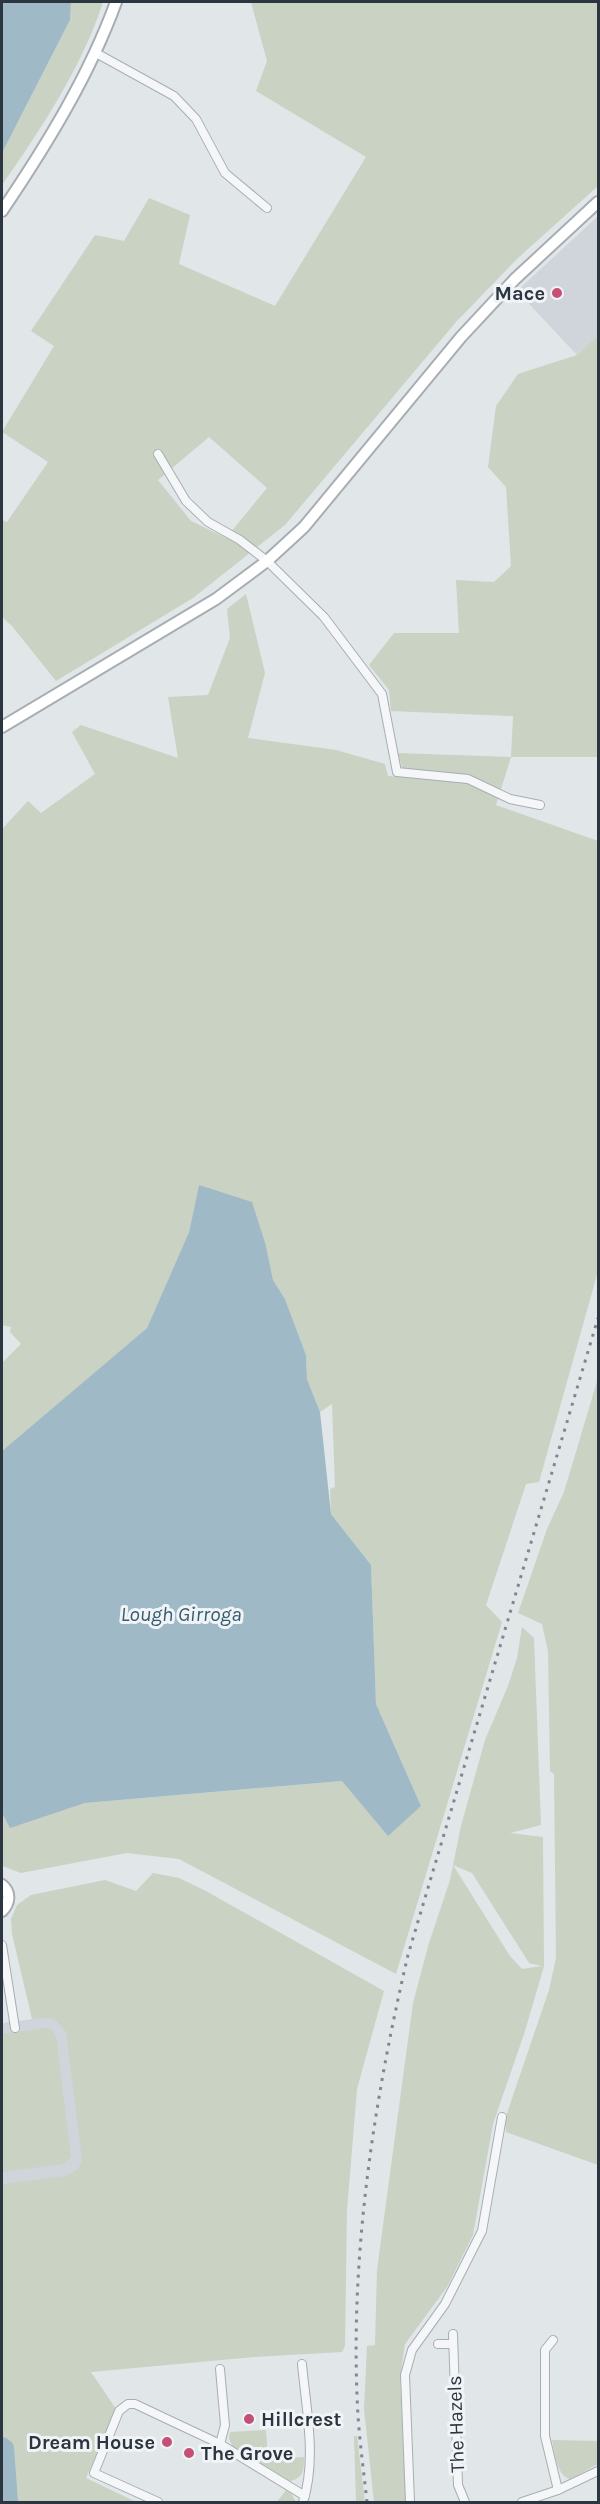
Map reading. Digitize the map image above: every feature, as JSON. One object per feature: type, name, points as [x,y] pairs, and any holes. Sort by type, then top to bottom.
[{"type":"main road","points":[[2,211],[59,120],[96,52],[116,2]]},
{"type":"main road","points":[[2,727],[216,598],[267,561],[310,519],[461,337],[515,279],[598,202]]},
{"type":"main road","points":[[2,1885],[9,1900],[2,1911]]},
{"type":"street","points":[[96,52],[174,96],[196,119],[225,173],[267,208]]},
{"type":"street","points":[[158,454],[186,501],[208,522],[240,540],[267,561],[324,617],[382,694],[397,772],[468,779],[510,799],[540,805]]},
{"type":"street","points":[[2,1945],[15,2028]]},
{"type":"street","points":[[410,2502],[405,2375],[412,2350],[445,2304],[482,2231],[502,2117]]},
{"type":"street","name":"The Hazels","points":[[453,2334],[459,2485],[465,2502]]},
{"type":"street","points":[[554,2340],[545,2350],[545,2436],[558,2490]]},
{"type":"street","points":[[438,2344],[453,2344]]},
{"type":"street","points":[[158,2502],[145,2500],[94,2473],[119,2411],[128,2404],[135,2404],[220,2444],[304,2499],[309,2438],[302,2364]]},
{"type":"street","points":[[220,2369],[225,2425],[220,2444]]},
{"type":"street","points":[[522,2502],[558,2490],[598,2471]]},
{"type":"shaded area","points":[[597,217],[598,335],[577,355],[517,291]]},
{"type":"shaded area","points":[[64,2015],[91,2178],[2,2190],[2,2023]]},
{"type":"green space","points":[[71,2],[103,2],[72,74],[46,120],[2,185],[2,153],[70,20]]},
{"type":"green space","points":[[251,2],[598,2],[598,186],[518,258],[456,322],[285,525],[193,598],[56,681],[12,626],[2,617],[2,520],[7,522],[48,462],[2,432],[54,346],[31,331],[95,235],[124,241],[149,198],[190,215],[179,264],[275,306],[366,157],[256,91],[267,61]],"holes":[[[209,437],[267,488],[226,538],[191,521],[158,480]]]},
{"type":"green space","points":[[598,335],[598,757],[511,757],[513,716],[391,711],[389,690],[369,665],[394,633],[459,633],[456,580],[494,582],[511,566],[506,487],[488,467],[496,406],[518,374],[577,355]]},
{"type":"green space","points":[[246,594],[265,673],[248,738],[336,750],[385,764],[388,776],[411,778],[402,767],[398,753],[511,757],[496,805],[598,841],[598,1271],[539,1482],[526,1484],[486,1605],[502,1622],[396,1974],[179,1859],[127,1853],[21,1873],[2,1866],[2,1813],[11,1827],[85,1803],[342,1781],[421,1806],[376,1704],[371,1565],[331,1514],[330,1489],[335,1487],[332,1404],[320,1412],[307,1379],[306,1355],[285,1299],[273,1280],[266,1246],[199,1185],[189,1232],[147,1328],[2,1451],[2,1363],[21,1344],[10,1332],[11,1327],[2,1325],[2,829],[28,801],[41,813],[95,774],[72,732],[81,725],[178,758],[168,697],[208,695],[230,638],[227,609]]},
{"type":"green space","points":[[598,1378],[598,2165],[506,2132],[505,2119],[549,1990],[556,1958],[554,1774],[550,1771],[548,1651],[542,1624],[518,1613],[547,1529],[564,1492]]},
{"type":"green space","points":[[522,1627],[534,1638],[541,1825],[510,1833],[543,1837],[544,1966],[525,2031],[493,2124],[473,2235],[447,2287],[405,2344],[400,2378],[406,2502],[374,2502],[364,2409],[367,2346],[375,2345],[377,2270],[413,2003],[429,1943],[450,1880],[453,1865],[461,1826],[485,1740],[517,1658]],"holes":[[[453,1865],[472,1873],[529,1963],[542,1966],[522,1969],[510,1956]]]},
{"type":"green space","points":[[153,1873],[179,1878],[204,1890],[384,1991],[357,2089],[347,2210],[345,2346],[342,2352],[254,2357],[91,2372],[116,2409],[86,2478],[136,2502],[2,2502],[2,2184],[66,2176],[78,2169],[82,2160],[66,2032],[55,2020],[32,2019],[12,1934],[11,1919],[17,1905],[31,1895],[105,1880],[136,1891]]},
{"type":"green space","points":[[51,2029],[56,2036],[71,2157],[63,2164],[2,2172],[2,2034]]},
{"type":"green space","points":[[266,2430],[268,2459],[304,2457],[301,2476],[290,2481],[233,2448],[229,2438],[230,2432]]},
{"type":"green space","points":[[354,2436],[357,2436],[365,2502],[356,2502]]},
{"type":"green space","points":[[552,2440],[598,2441],[598,2464],[570,2479],[565,2477],[559,2468]]},
{"type":"green space","points":[[286,2490],[291,2493],[296,2502],[277,2502]]},
{"type":"water","points":[[2,2],[71,2],[70,20],[2,153]]},
{"type":"water","name":"Lough Girroga","points":[[199,1185],[252,1202],[266,1246],[273,1280],[285,1299],[306,1355],[307,1379],[320,1412],[331,1514],[371,1565],[376,1704],[421,1806],[388,1836],[342,1781],[85,1803],[10,1828],[2,1813],[2,1451],[147,1328],[189,1232]]},
{"type":"waterway","points":[[2,2445],[6,2448],[10,2502]]},
{"type":"railway","points":[[367,2502],[358,2416],[357,2300],[366,2184],[395,2011],[408,1955],[598,1318]]},
{"type":"place","name":"Mace","points":[[557,293]]},
{"type":"place","name":"Hillcrest","points":[[249,2419]]},
{"type":"place","name":"Dream House","points":[[167,2442]]},
{"type":"place","name":"The Grove","points":[[189,2453]]}]
